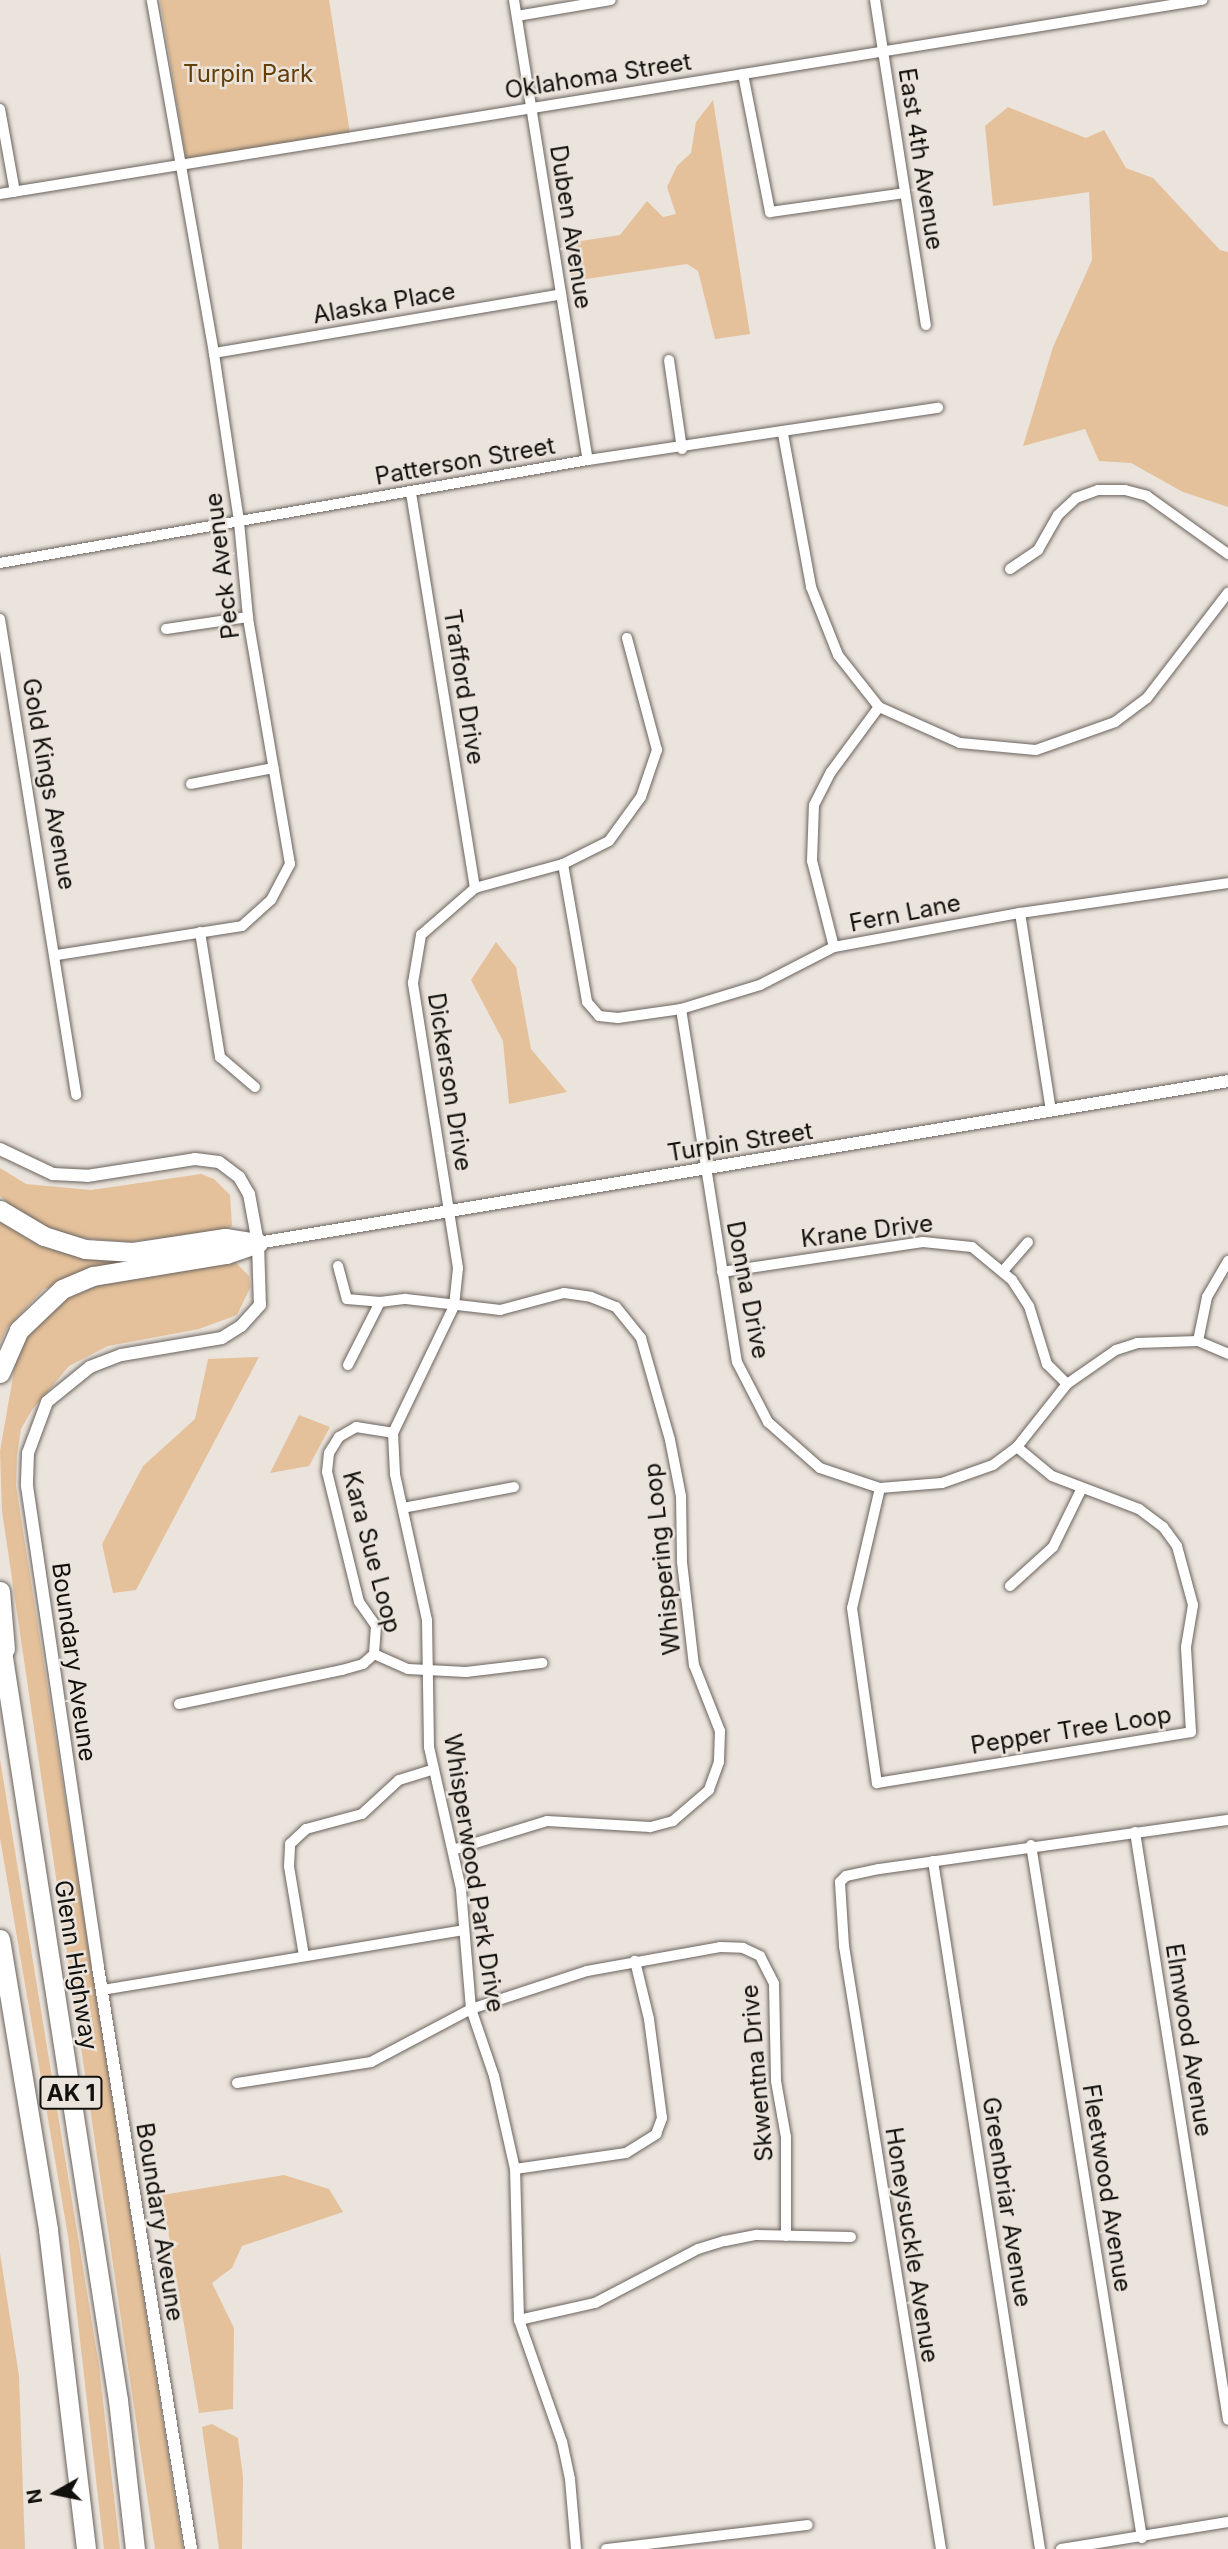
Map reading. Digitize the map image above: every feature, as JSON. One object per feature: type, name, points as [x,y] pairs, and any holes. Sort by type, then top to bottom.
[{"type":"highway","points":[[0,1210],[44,1236],[85,1249],[133,1252],[225,1238],[258,1243]]},
{"type":"highway","points":[[0,1373],[19,1330],[62,1289],[93,1276],[226,1254],[258,1243]]},
{"type":"highway","points":[[0,1591],[10,1695]]},
{"type":"highway","name":"Glenn Highway","points":[[0,1638],[118,2400],[135,2549]]},
{"type":"highway","name":"AK 1","points":[[0,1939],[48,2230],[81,2501],[84,2549]]},
{"type":"street","name":"Peck Avenue","points":[[57,956],[242,926],[271,900],[290,864],[248,617],[239,522],[214,353],[178,166],[152,0]]},
{"type":"street","name":"Duben Avenue","points":[[514,0],[588,460]]},
{"type":"street","points":[[517,16],[611,0]]},
{"type":"street","name":"East 4th Avenue","points":[[875,0],[926,326]]},
{"type":"street","name":"Oklahoma Street","points":[[0,194],[1202,0]]},
{"type":"street","points":[[743,74],[771,212],[905,193]]},
{"type":"street","points":[[0,109],[15,192]]},
{"type":"street","name":"Alaska Place","points":[[214,353],[561,294]]},
{"type":"street","points":[[669,360],[682,449]]},
{"type":"street","name":"Patterson Street","points":[[0,563],[588,460],[783,434],[938,408]]},
{"type":"street","points":[[783,434],[811,587],[826,631],[838,655],[879,707],[960,743],[1036,750],[1115,722],[1147,698],[1228,593]]},
{"type":"street","points":[[1010,569],[1038,550],[1058,516],[1076,498],[1098,490],[1125,490],[1147,496],[1228,554]]},
{"type":"street","name":"Trafford Drive","points":[[411,493],[475,888]]},
{"type":"street","points":[[166,629],[248,617]]},
{"type":"street","name":"Gold Kings Avenue","points":[[0,619],[57,956],[76,1095]]},
{"type":"street","name":"Dickerson Drive","points":[[449,1209],[413,983],[421,935],[475,888],[563,864],[610,841],[641,797],[657,750],[626,638]]},
{"type":"street","points":[[834,947],[812,861],[814,805],[831,772],[879,707]]},
{"type":"street","points":[[191,784],[273,768]]},
{"type":"street","name":"Fern Lane","points":[[563,864],[587,1002],[599,1017],[681,1009],[760,985],[834,947],[1020,913],[1228,883]]},
{"type":"street","points":[[1020,913],[1051,1111]]},
{"type":"street","points":[[200,932],[220,1057],[255,1087]]},
{"type":"street","name":"Donna Drive","points":[[681,1009],[737,1362],[768,1422],[820,1468],[880,1488],[942,1483],[993,1465],[1017,1447],[1067,1384],[1091,1363],[1137,1343],[1198,1341],[1228,1354]]},
{"type":"street","name":"Turpin Street","points":[[258,1243],[1228,1081]]},
{"type":"street","name":"Boundary Aveune","points":[[0,1149],[53,1174],[86,1176],[195,1158],[219,1162],[239,1177],[249,1194],[258,1243],[260,1305],[242,1326],[222,1338],[121,1355],[90,1367],[47,1402],[28,1453],[27,1486],[102,1990],[191,2549]]},
{"type":"street","name":"Whisperwood Park Drive","points":[[449,1209],[458,1268],[454,1307],[393,1433],[395,1474],[423,1590],[430,1670],[432,1770],[453,1850],[471,2009],[494,2076],[515,2169],[519,2320],[562,2442],[570,2479],[576,2549]]},
{"type":"street","name":"Krane Drive","points":[[722,1272],[949,1242],[971,1247],[1003,1270],[1029,1306],[1047,1364],[1067,1384]]},
{"type":"street","points":[[1003,1270],[1028,1242]]},
{"type":"street","points":[[1198,1341],[1207,1297],[1228,1261]]},
{"type":"street","name":"Whispering Loop","points":[[338,1266],[347,1299],[380,1302],[406,1298],[454,1307],[500,1310],[564,1293],[591,1297],[616,1307],[641,1338],[681,1496],[682,1562],[694,1665],[720,1731],[719,1762],[709,1790],[673,1821],[650,1827],[547,1821],[453,1850]]},
{"type":"street","points":[[348,1365],[380,1302]]},
{"type":"street","name":"Kara Sue Loop","points":[[374,1654],[376,1626],[359,1602],[327,1472],[329,1453],[339,1437],[364,1427],[393,1433]]},
{"type":"street","name":"Pepper Tree Loop","points":[[880,1488],[852,1608],[877,1783],[1191,1732],[1186,1647],[1193,1605],[1177,1545],[1163,1527],[1139,1508],[1052,1476],[1017,1447]]},
{"type":"street","points":[[403,1508],[514,1487]]},
{"type":"street","points":[[1010,1586],[1053,1547],[1082,1488]]},
{"type":"street","points":[[179,1704],[342,1670],[363,1664],[374,1654],[408,1669],[505,1671],[542,1663]]},
{"type":"street","points":[[304,1956],[289,1866],[290,1844],[306,1829],[362,1814],[399,1780],[432,1770]]},
{"type":"street","name":"Honeysuckle Avenue","points":[[942,2549],[844,1947],[839,1889],[846,1877],[933,1860],[1228,1820]]},
{"type":"street","name":"Elmwood Avenue","points":[[1135,1832],[1228,2420]]},
{"type":"street","name":"Fleetwood Avenue","points":[[1031,1845],[1142,2538]]},
{"type":"street","name":"Greenbriar Avenue","points":[[933,1860],[1040,2549]]},
{"type":"street","points":[[102,1990],[463,1930]]},
{"type":"street","name":"Skwentna Drive","points":[[237,2083],[371,2062],[471,2009],[587,1971],[720,1947],[743,1948],[760,1956],[774,1984],[776,2081],[786,2137],[786,2236]]},
{"type":"street","points":[[515,2169],[626,2153],[656,2133],[662,2118],[649,2019],[635,1961]]},
{"type":"street","points":[[519,2320],[595,2303],[698,2249],[757,2235],[851,2237]]},
{"type":"street","points":[[1061,2549],[1228,2522]]},
{"type":"street","points":[[606,2549],[808,2525]]},
{"type":"green space","name":"Turpin Park","points":[[160,0],[329,0],[350,133],[186,159]]},
{"type":"green space","points":[[713,100],[750,334],[715,339],[698,271],[687,264],[572,281],[567,243],[620,235],[647,201],[663,217],[676,214],[667,187],[677,166],[691,153],[696,122]]},
{"type":"green space","points":[[1008,107],[1086,138],[1104,130],[1126,168],[1153,178],[1220,250],[1228,252],[1228,507],[1183,492],[1131,463],[1099,461],[1085,429],[1023,446],[1053,347],[1092,260],[1089,192],[993,206],[985,126]]},
{"type":"green space","points":[[496,942],[516,967],[531,1049],[567,1092],[509,1104],[503,1041],[471,980]]},
{"type":"green space","points":[[0,1168],[26,1184],[91,1190],[201,1174],[214,1179],[230,1195],[232,1226],[222,1232],[127,1242],[72,1237],[29,1219],[0,1196]]},
{"type":"green space","points":[[0,1222],[40,1246],[82,1258],[139,1260],[44,1289],[7,1328],[0,1343]]},
{"type":"green space","points":[[235,1262],[249,1276],[250,1288],[237,1315],[199,1329],[108,1346],[69,1366],[32,1410],[21,1429],[17,1455],[16,1486],[183,2549],[155,2549],[2,1511],[0,1451],[18,1348],[60,1302],[101,1284]]},
{"type":"green space","points":[[259,1357],[136,1590],[113,1593],[102,1544],[143,1466],[195,1419],[208,1359]]},
{"type":"green space","points":[[299,1415],[330,1427],[309,1466],[270,1473]]},
{"type":"green space","points":[[0,1759],[99,2366],[120,2549],[104,2549],[68,2236],[0,1838]]},
{"type":"green space","points":[[284,2175],[329,2189],[343,2212],[242,2246],[232,2268],[212,2283],[234,2328],[233,2409],[199,2413],[162,2195]]},
{"type":"green space","points":[[0,2253],[19,2376],[25,2549],[0,2549]]},
{"type":"green space","points":[[212,2424],[238,2438],[243,2477],[242,2549],[219,2549],[202,2427]]}]
